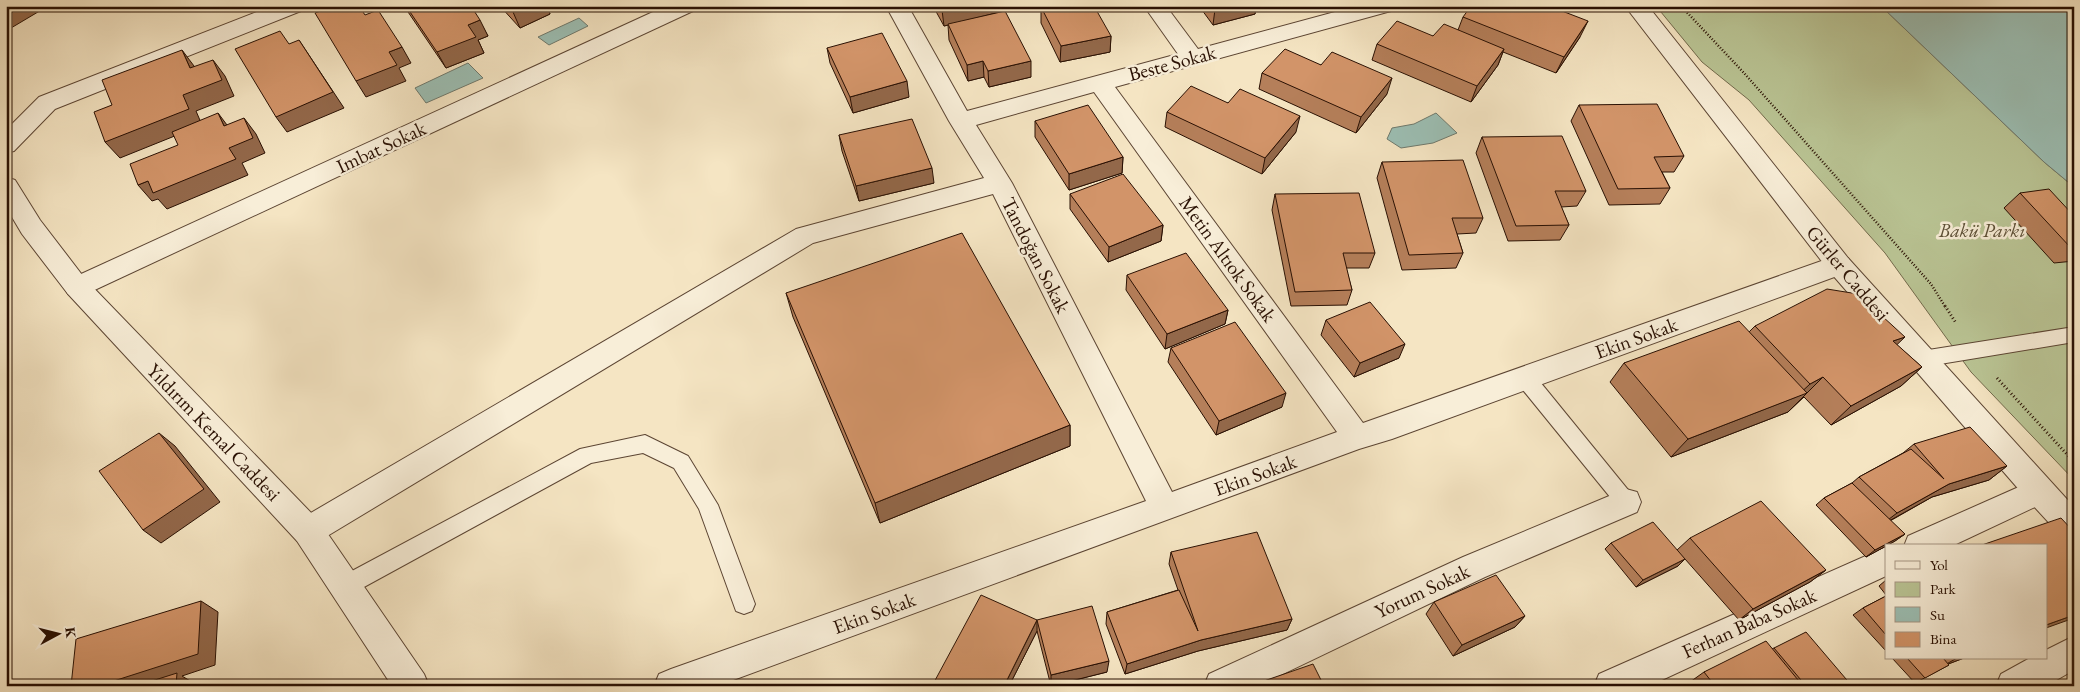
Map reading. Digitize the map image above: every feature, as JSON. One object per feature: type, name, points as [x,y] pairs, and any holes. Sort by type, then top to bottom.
[{"type":"street","points":[[6,145],[47,102],[293,6]]},
{"type":"street","name":"Imbat Sokak","points":[[77,287],[685,6]]},
{"type":"street","name":"Tandoğan Sokak","points":[[897,6],[961,121],[1000,183],[1165,508]]},
{"type":"street","points":[[1155,6],[1192,57]]},
{"type":"street","name":"Beste Sokak","points":[[961,121],[1384,6]]},
{"type":"street","name":"Gürler Caddesi","points":[[1636,6],[1839,265],[2074,528]]},
{"type":"street","name":"Metin Altıok Sokak","points":[[1099,82],[1357,437]]},
{"type":"street","points":[[308,531],[805,236],[1000,183]]},
{"type":"street","name":"Yıldırım Kemal Caddesi","points":[[6,186],[31,228],[77,287],[308,531],[412,686]]},
{"type":"street","name":"Ekin Sokak","points":[[671,686],[1357,437],[1382,430],[1839,265]]},
{"type":"street","points":[[1923,544],[2039,491]]},
{"type":"street","name":"Yorum Sokak","points":[[1221,686],[1474,567],[1626,502]]},
{"type":"street","name":"Ferhan Baba Sokak","points":[[1611,686],[1885,561]]},
{"type":"street","points":[[2013,686],[2074,652]]},
{"type":"lane","points":[[1922,359],[2074,334]]},
{"type":"lane","points":[[1525,378],[1626,502]]},
{"type":"lane","points":[[345,586],[587,454],[645,444],[681,462],[708,505],[744,604]]},
{"type":"path","points":[[1681,6],[1744,73],[1930,284],[1981,360],[2074,462]]},
{"type":"green space","name":"Bakü Parkı","points":[[1656,6],[1881,6],[2044,162],[2074,187],[2074,480],[1971,372],[1885,253],[1749,100],[1702,62]]},
{"type":"water","points":[[1881,6],[2074,6],[2074,187],[2044,162]]},
{"type":"water","points":[[579,18],[588,26],[549,45],[538,37]]},
{"type":"water","points":[[468,63],[483,78],[426,103],[415,88]]},
{"type":"water","points":[[1436,113],[1457,133],[1433,143],[1401,148],[1387,139],[1392,128],[1414,124]]},
{"type":"building","points":[[334,6],[359,6],[365,15],[378,10],[402,47],[389,52],[397,65],[356,81],[315,13]]},
{"type":"building","points":[[406,6],[471,6],[480,20],[468,25],[476,37],[437,52]]},
{"type":"building","points":[[508,6],[525,6],[513,12]]},
{"type":"building","points":[[940,6],[957,6],[942,10]]},
{"type":"building","points":[[1094,6],[1111,36],[1061,46],[1041,7]]},
{"type":"building","points":[[1213,6],[1224,6],[1215,9]]},
{"type":"building","points":[[1471,6],[1510,6],[1518,9],[1520,6],[1549,6],[1588,21],[1564,57],[1463,17]]},
{"type":"building","points":[[1005,11],[1031,61],[988,71],[983,61],[967,65],[948,24]]},
{"type":"building","points":[[1397,21],[1433,36],[1444,24],[1504,49],[1477,86],[1377,44]]},
{"type":"building","points":[[280,31],[289,44],[299,40],[333,92],[276,117],[235,49]]},
{"type":"building","points":[[882,33],[907,81],[850,97],[827,48]]},
{"type":"building","points":[[1285,49],[1321,65],[1332,52],[1392,78],[1361,117],[1262,73]]},
{"type":"building","points":[[182,50],[190,68],[213,60],[222,80],[183,95],[189,109],[105,142],[94,112],[112,105],[102,80]]},
{"type":"building","points":[[1191,86],[1228,103],[1240,89],[1300,116],[1265,158],[1167,112]]},
{"type":"building","points":[[1657,104],[1684,156],[1654,157],[1670,188],[1618,189],[1579,105]]},
{"type":"building","points":[[1088,105],[1123,157],[1069,174],[1035,121]]},
{"type":"building","points":[[218,113],[224,126],[244,118],[253,138],[229,148],[236,159],[153,193],[148,181],[138,185],[130,164],[178,145],[172,132]]},
{"type":"building","points":[[912,119],[932,168],[856,186],[839,135]]},
{"type":"building","points":[[1562,136],[1586,191],[1555,191],[1569,225],[1516,226],[1482,137]]},
{"type":"building","points":[[1463,160],[1483,218],[1452,218],[1463,253],[1409,255],[1382,162]]},
{"type":"building","points":[[1123,174],[1163,225],[1109,247],[1070,194]]},
{"type":"building","points":[[2049,189],[2074,216],[2074,248],[2071,248],[2020,193]]},
{"type":"building","points":[[1359,193],[1375,253],[1343,253],[1352,290],[1295,292],[1275,194]]},
{"type":"building","points":[[962,233],[1070,425],[875,503],[786,293]]},
{"type":"building","points":[[1186,253],[1228,310],[1167,334],[1127,275]]},
{"type":"building","points":[[1827,289],[1858,294],[1905,337],[1893,341],[1922,367],[1851,406],[1823,377],[1810,384],[1755,326]]},
{"type":"building","points":[[1370,302],[1405,344],[1360,363],[1326,320]]},
{"type":"building","points":[[1739,321],[1807,393],[1688,439],[1624,363]]},
{"type":"building","points":[[1235,322],[1286,393],[1219,421],[1171,348]]},
{"type":"building","points":[[1970,427],[2007,466],[1949,484],[1897,513],[1859,477],[1911,449],[1944,479],[1914,444]]},
{"type":"building","points":[[159,433],[204,489],[143,530],[99,471]]},
{"type":"building","points":[[1852,483],[1905,534],[1875,550],[1824,498]]},
{"type":"building","points":[[1761,501],[1826,570],[1753,609],[1690,538]]},
{"type":"building","points":[[2061,518],[2074,532],[2074,615],[2048,624],[2048,544],[1985,544]]},
{"type":"building","points":[[1653,522],[1685,559],[1643,580],[1611,543]]},
{"type":"building","points":[[1257,532],[1292,619],[1201,640],[1127,664],[1107,612],[1179,590],[1198,631],[1171,552]]},
{"type":"building","points":[[1496,575],[1525,616],[1462,645],[1434,602]]},
{"type":"building","points":[[981,595],[1037,620],[1004,686],[932,686]]},
{"type":"building","points":[[1885,597],[1885,634],[1863,608]]},
{"type":"building","points":[[201,601],[198,654],[98,686],[71,686],[76,639]]},
{"type":"building","points":[[1092,606],[1109,661],[1051,675],[1037,620]]},
{"type":"building","points":[[1806,632],[1852,686],[1806,686],[1774,648]]},
{"type":"building","points":[[1766,641],[1803,686],[1715,686],[1704,672]]},
{"type":"building","points":[[1909,660],[1945,660],[1949,665],[1925,678]]},
{"type":"building","points":[[1313,664],[1324,686],[1263,686],[1261,682]]},
{"type":"building","points":[[177,673],[176,686],[136,686]]},
{"type":"building","points":[[2074,680],[2074,686],[2061,686]]}]
